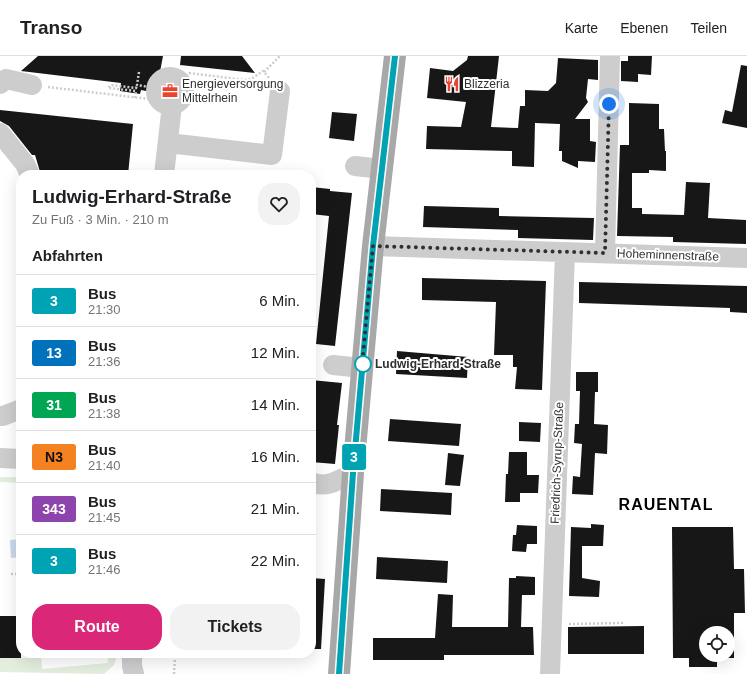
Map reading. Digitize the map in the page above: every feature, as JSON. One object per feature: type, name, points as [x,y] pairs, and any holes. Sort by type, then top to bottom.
[{"type":"main road","points":[[339,674],[353,473],[373,246],[395,56]]},
{"type":"street","points":[[605,253],[610,56]]},
{"type":"street","points":[[0,84],[6,79],[32,85]]},
{"type":"street","points":[[168,143],[272,155],[280,90]]},
{"type":"street","points":[[165,170],[168,143],[169,93]]},
{"type":"street","points":[[0,133],[25,164],[28,170]]},
{"type":"street","points":[[355,166],[382,169]]},
{"type":"street","name":"Hoheminnenstraße","points":[[373,246],[747,258]]},
{"type":"street","name":"Friedrich-Syrup-Straße","points":[[550,674],[565,252]]},
{"type":"street","points":[[333,365],[362,368]]},
{"type":"street","points":[[0,416],[16,411]]},
{"type":"street","points":[[0,458],[16,459]]},
{"type":"street","points":[[316,484],[320,486],[333,483],[353,473]]},
{"type":"street","points":[[132,658],[134,674]]},
{"type":"path","points":[[32,85],[149,99],[169,93],[189,73],[244,80],[251,79],[280,56]]},
{"type":"path","points":[[139,72],[169,93]]},
{"type":"path","points":[[135,98],[136,92],[108,88],[111,85],[169,93]]},
{"type":"path","points":[[11,574],[16,574]]},
{"type":"path","points":[[565,624],[585,625],[622,623],[622,626]]},
{"type":"path","points":[[174,674],[175,658]]},
{"type":"green space","points":[[0,477],[16,477],[16,483],[0,482]]},
{"type":"green space","points":[[0,658],[41,658],[42,669],[108,663],[108,658],[116,658],[114,665],[104,674],[0,672]]},
{"type":"water","points":[[16,539],[16,558],[11,558],[10,540]]},
{"type":"building","points":[[38,56],[163,56],[156,93],[141,90],[140,94],[120,91],[121,83],[21,71]]},
{"type":"building","points":[[181,56],[242,56],[255,73],[180,65]]},
{"type":"building","points":[[468,56],[499,56],[491,127],[518,128],[520,106],[525,106],[525,90],[548,91],[556,83],[558,58],[598,60],[598,80],[588,79],[586,98],[588,102],[575,119],[590,119],[590,141],[596,142],[595,162],[578,161],[578,168],[562,161],[562,151],[559,151],[560,124],[535,123],[534,167],[512,166],[512,151],[426,149],[427,126],[461,127],[466,102],[427,98],[430,68],[453,71],[467,60]]},
{"type":"building","points":[[628,56],[652,56],[651,75],[638,74],[638,82],[621,81],[621,61],[628,61]]},
{"type":"building","points":[[741,65],[747,66],[747,128],[722,123],[725,110],[732,112]]},
{"type":"building","points":[[629,103],[659,104],[659,129],[664,129],[666,151],[666,171],[649,170],[649,173],[632,173],[632,208],[642,208],[642,214],[684,215],[686,182],[710,183],[708,218],[746,220],[746,244],[673,242],[673,237],[617,236],[620,145],[629,145]]},
{"type":"building","points":[[0,110],[133,124],[128,170],[40,170],[35,155],[32,155],[9,126],[0,121]]},
{"type":"building","points":[[332,112],[357,114],[354,141],[329,138]]},
{"type":"building","points":[[316,188],[330,189],[330,191],[352,193],[335,346],[316,344],[329,216],[316,215]]},
{"type":"building","points":[[424,206],[499,208],[499,216],[594,218],[593,240],[518,238],[518,230],[423,227]]},
{"type":"building","points":[[422,278],[546,281],[542,390],[515,389],[517,367],[513,367],[513,355],[494,355],[496,302],[422,300]]},
{"type":"building","points":[[579,282],[747,286],[747,313],[730,312],[730,308],[579,303]]},
{"type":"building","points":[[397,351],[468,357],[467,378],[396,374]]},
{"type":"building","points":[[576,372],[598,372],[598,392],[595,392],[594,424],[608,425],[607,454],[595,453],[593,495],[572,494],[573,476],[580,477],[582,444],[574,443],[575,424],[579,424],[580,391],[576,391]]},
{"type":"building","points":[[316,380],[342,383],[337,425],[339,425],[335,464],[316,462]]},
{"type":"building","points":[[390,419],[461,424],[459,446],[388,441]]},
{"type":"building","points":[[519,422],[541,423],[540,442],[519,441]]},
{"type":"building","points":[[509,452],[527,452],[527,475],[539,475],[538,493],[520,493],[520,502],[505,502],[506,474],[508,474]]},
{"type":"building","points":[[448,453],[464,455],[460,486],[445,485]]},
{"type":"building","points":[[381,489],[452,493],[451,515],[380,511]]},
{"type":"building","points":[[591,524],[604,525],[603,546],[582,546],[582,578],[600,581],[599,597],[569,596],[571,527],[591,528]]},
{"type":"building","points":[[517,525],[537,526],[537,544],[527,544],[526,552],[512,551],[513,535],[516,535]]},
{"type":"building","points":[[672,527],[733,527],[734,569],[744,569],[745,613],[734,613],[734,626],[699,626],[699,662],[717,662],[717,667],[689,667],[689,658],[673,658]]},
{"type":"building","points":[[377,557],[448,561],[447,583],[376,579]]},
{"type":"building","points":[[516,576],[535,577],[535,595],[522,595],[521,627],[533,627],[534,655],[444,655],[444,660],[373,660],[373,638],[435,638],[438,594],[453,595],[452,627],[508,627],[509,578],[516,578]]},
{"type":"building","points":[[316,578],[325,579],[321,649],[316,649]]},
{"type":"building","points":[[0,616],[16,616],[16,658],[0,658]]},
{"type":"building","points":[[644,626],[644,654],[568,654],[568,627]]},
{"type":"bus line","name":"3","points":[[339,674],[348,531],[373,246],[395,56]]},
{"type":"place","name":"Blizzeria","points":[[452,84]]},
{"type":"place","name":"Energieversorgung Mittelrhein","points":[[170,91]]},
{"type":"place","name":"Ludwig-Erhard-Straße","points":[[363,364]]},
{"type":"district","name":"RAUENTAL","points":[[666,504]]},
{"type":"route","points":[[363,364],[362,366],[373,246],[605,253],[609,104]]}]
